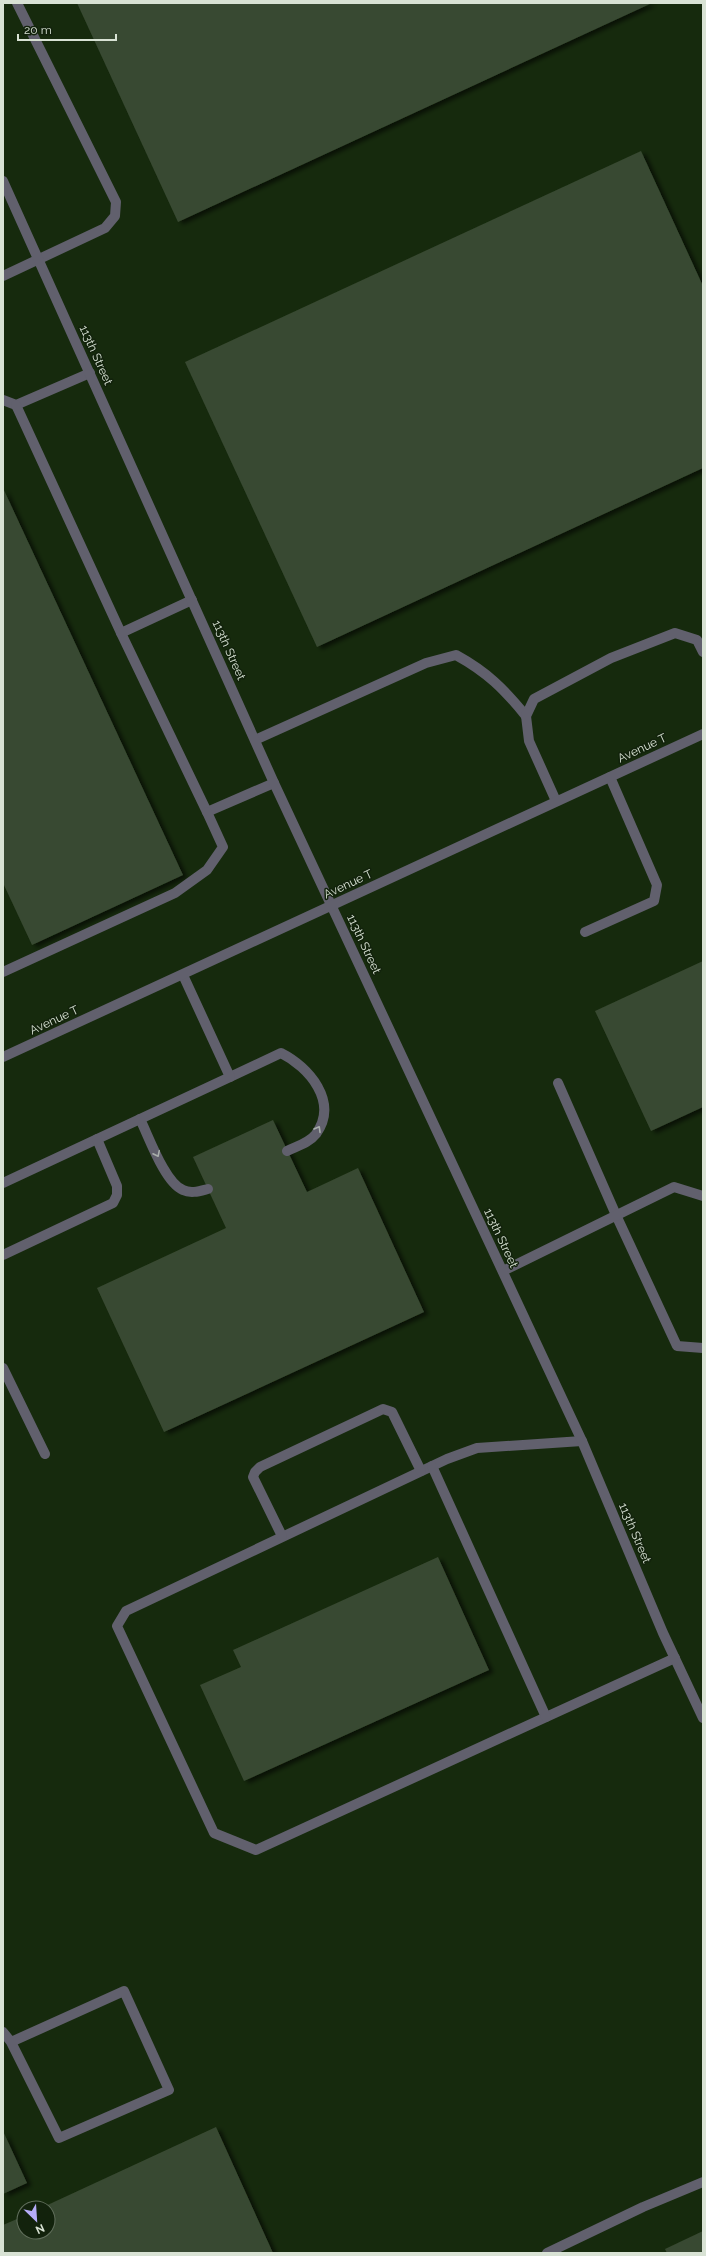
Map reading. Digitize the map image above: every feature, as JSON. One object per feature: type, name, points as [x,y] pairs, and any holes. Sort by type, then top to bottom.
[{"type":"street","points":[[3,276],[105,228],[115,216],[116,202],[17,3]]},
{"type":"street","name":"113th Street","points":[[3,181],[274,783],[582,1441],[675,1658],[703,1718]]},
{"type":"street","points":[[16,405],[90,372]]},
{"type":"street","points":[[3,400],[16,405],[223,847],[207,870],[175,893],[3,972]]},
{"type":"street","points":[[121,632],[192,600]]},
{"type":"street","points":[[556,801],[529,741],[526,716],[534,699],[611,658],[675,633],[697,640],[703,652]]},
{"type":"street","points":[[255,740],[426,663],[456,655],[480,668],[503,689],[526,716]]},
{"type":"street","name":"Avenue T","points":[[3,1055],[183,975],[703,734]]},
{"type":"street","points":[[585,932],[654,901],[657,885],[610,777]]},
{"type":"street","points":[[207,812],[274,783]]},
{"type":"street","points":[[183,975],[230,1076]]},
{"type":"street","points":[[3,1183],[281,1053],[307,1070],[320,1090],[324,1108],[323,1121],[316,1134],[309,1141],[288,1151]]},
{"type":"street","points":[[558,1083],[616,1215],[677,1346],[703,1348]]},
{"type":"street","points":[[140,1119],[172,1182],[184,1190],[196,1192],[208,1189]]},
{"type":"street","points":[[3,1255],[112,1203],[117,1194],[117,1186],[96,1139]]},
{"type":"street","points":[[503,1271],[674,1187],[703,1196]]},
{"type":"street","points":[[3,1368],[45,1454]]},
{"type":"street","points":[[282,1536],[253,1477],[255,1472],[260,1467],[383,1409],[388,1409],[392,1412],[421,1471]]},
{"type":"street","points":[[582,1441],[477,1448],[421,1471],[126,1611],[117,1626],[214,1833],[256,1850],[675,1658]]},
{"type":"street","points":[[432,1466],[546,1717]]},
{"type":"street","points":[[3,2032],[11,2042],[59,2138],[169,2090],[124,1991],[11,2042]]},
{"type":"street","points":[[546,2253],[643,2207],[703,2182]]},
{"type":"shaded area","points":[[3,3],[703,3],[703,2253],[3,2253]]},
{"type":"building","points":[[77,3],[652,3],[178,222]]},
{"type":"building","points":[[641,151],[703,286],[703,468],[317,647],[185,362]]},
{"type":"building","points":[[3,488],[183,875],[32,945],[3,883]]},
{"type":"building","points":[[703,961],[703,1107],[651,1131],[595,1011]]},
{"type":"building","points":[[273,1120],[307,1192],[358,1168],[424,1312],[164,1432],[97,1288],[226,1228],[193,1157]]},
{"type":"building","points":[[438,1557],[489,1670],[244,1781],[200,1685],[241,1667],[233,1650]]},
{"type":"building","points":[[216,2127],[273,2253],[3,2253],[3,2225],[16,2219],[16,2240],[56,2240],[56,2201]]},
{"type":"building","points":[[3,2131],[27,2183],[3,2194]]},
{"type":"building","points":[[703,2231],[703,2253],[667,2253],[665,2249]]}]
